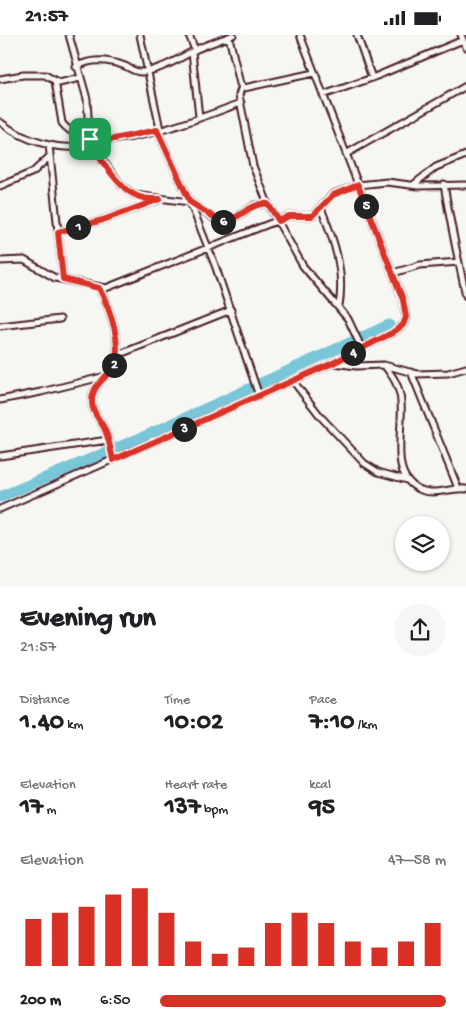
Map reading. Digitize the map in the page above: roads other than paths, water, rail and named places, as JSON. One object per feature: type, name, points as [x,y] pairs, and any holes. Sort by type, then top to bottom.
[{"type":"street","points":[[69,35],[76,67],[87,99],[91,142]]},
{"type":"street","points":[[140,35],[159,130],[209,248],[259,395]]},
{"type":"street","points":[[189,35],[193,51],[198,117]]},
{"type":"street","points":[[0,509],[333,363],[362,349],[403,325],[406,311],[393,273],[300,35]]},
{"type":"street","points":[[357,35],[372,78]]},
{"type":"street","points":[[76,67],[98,60],[111,62],[136,71],[147,71],[180,59],[193,51],[231,36],[242,87],[239,93],[253,166],[268,204],[304,267],[339,306],[352,326],[362,349]]},
{"type":"street","points":[[323,95],[372,78],[462,37],[466,47]]},
{"type":"street","points":[[242,87],[314,73]]},
{"type":"street","points":[[0,79],[32,74],[48,75],[55,81],[62,83],[80,78]]},
{"type":"street","points":[[55,81],[62,123],[73,133],[91,142],[125,189],[138,197],[190,202],[215,219],[224,222],[233,219],[255,205],[268,204]]},
{"type":"street","points":[[346,154],[466,86]]},
{"type":"street","points":[[0,123],[49,145],[75,148],[91,142],[159,130],[241,103]]},
{"type":"street","points":[[49,145],[63,279]]},
{"type":"street","points":[[412,185],[436,167],[466,155]]},
{"type":"street","points":[[0,186],[33,172],[50,156]]},
{"type":"street","points":[[0,261],[28,261],[50,275],[63,279],[99,288],[113,286],[289,216],[309,217],[333,195],[358,185],[387,181],[412,185],[466,185]]},
{"type":"street","points":[[444,184],[466,296]]},
{"type":"street","points":[[58,232],[103,220],[160,199]]},
{"type":"street","points":[[321,208],[339,264],[341,282],[339,306]]},
{"type":"street","points":[[393,273],[420,265],[459,263]]},
{"type":"street","points":[[99,288],[113,322],[115,356],[112,368],[95,387],[92,404],[108,440],[113,460]]},
{"type":"street","points":[[115,356],[230,310]]},
{"type":"street","points":[[0,326],[60,319]]},
{"type":"street","points":[[333,363],[356,366],[384,365],[421,374],[448,373],[466,368]]},
{"type":"street","points":[[384,365],[395,381],[400,393],[402,407],[400,447],[402,469],[407,480]]},
{"type":"street","points":[[411,372],[458,488]]},
{"type":"street","points":[[0,399],[41,393],[104,376]]},
{"type":"street","points":[[293,381],[321,417],[364,463],[378,472],[407,480],[426,492],[458,488],[466,489]]},
{"type":"street","points":[[0,456],[108,440]]},
{"type":"waterway","points":[[0,497],[150,434],[389,325]]}]
